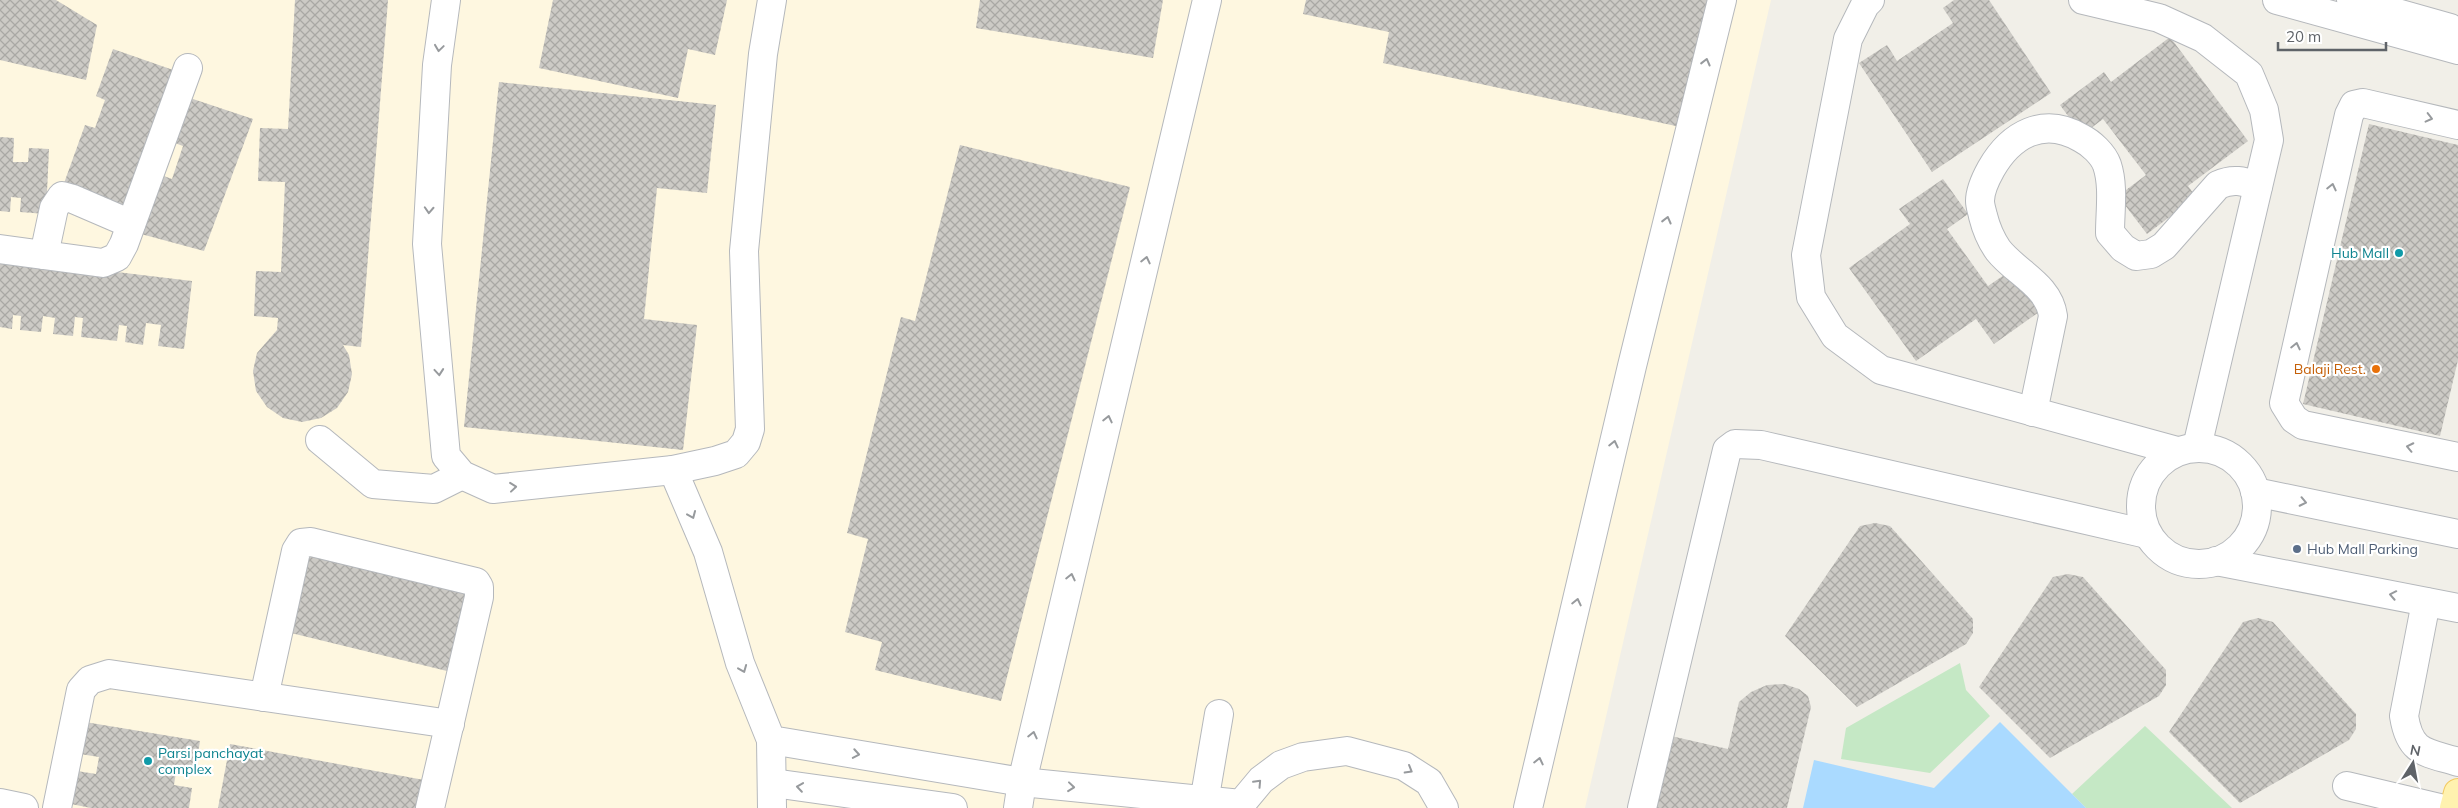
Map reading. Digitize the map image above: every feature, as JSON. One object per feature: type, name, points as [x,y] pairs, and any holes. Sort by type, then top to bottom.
[{"type":"main road","points":[[2454,808],[2458,794]]},
{"type":"street","points":[[446,0],[437,65],[427,244],[446,456],[462,475],[493,489],[673,470],[716,461],[736,454],[746,442],[750,429],[744,251],[763,54],[772,0]]},
{"type":"street","points":[[1020,795],[1207,0]]},
{"type":"street","points":[[1528,808],[1632,366],[1722,0]]},
{"type":"street","points":[[1870,0],[1865,5],[1848,39],[1806,255],[1811,297],[1835,336],[1881,370],[2033,412],[2187,449],[2216,450],[2234,459],[2247,474],[2255,492],[2257,508],[2254,524],[2247,538],[2234,552],[2216,562]]},
{"type":"street","points":[[2083,0],[2159,18],[2203,38],[2249,74],[2264,110],[2269,140],[2187,449],[2160,462],[2148,477],[2141,496],[2141,515],[2147,534],[2160,549],[2177,560],[2196,564],[2216,562],[2458,608]]},
{"type":"street","points":[[2277,0],[2458,50]]},
{"type":"street","points":[[2351,0],[2458,30]]},
{"type":"street","points":[[0,249],[103,262],[117,257],[131,224],[188,68]]},
{"type":"street","points":[[2458,125],[2368,104],[2354,105],[2349,114],[2284,403],[2294,419],[2303,425],[2458,457]]},
{"type":"street","points":[[2033,412],[2052,316],[2052,307],[2042,292],[1999,250],[1986,229],[1980,201],[1986,177],[2001,151],[2025,133],[2049,127],[2070,131],[2090,143],[2106,163],[2110,179],[2110,233],[2123,248],[2136,256],[2151,254],[2164,246],[2218,184],[2228,180],[2241,180],[2258,186]]},
{"type":"street","points":[[44,255],[54,208],[62,196],[131,224]]},
{"type":"street","points":[[320,440],[372,484],[434,488],[462,475]]},
{"type":"street","points":[[1642,808],[1727,450],[1735,444],[1761,445],[2147,534]]},
{"type":"street","points":[[673,470],[708,552],[740,663],[771,740],[772,796],[953,808]]},
{"type":"street","points":[[2255,492],[2458,534]]},
{"type":"street","points":[[264,697],[296,551],[301,543],[311,542],[476,582],[479,587],[478,597],[430,808]]},
{"type":"street","points":[[2426,602],[2404,716],[2407,734],[2423,752],[2458,762]]},
{"type":"street","points":[[57,808],[80,690],[90,680],[109,674],[450,724]]},
{"type":"street","points":[[1203,804],[1219,714]]},
{"type":"street","points":[[771,740],[1020,795],[1240,806],[1261,780],[1281,765],[1303,757],[1346,751],[1404,766],[1429,782],[1444,808]]},
{"type":"street","points":[[2347,786],[2385,802],[2440,808]]},
{"type":"street","points":[[0,803],[24,808]]},
{"type":"shaded area","points":[[0,0],[1771,0],[1585,808],[0,808]]},
{"type":"green space","points":[[1960,663],[1966,690],[1990,716],[1930,773],[1841,759],[1846,728]]},
{"type":"green space","points":[[2145,726],[2232,808],[2086,808],[2072,794]]},
{"type":"water","points":[[2000,722],[2086,808],[1803,808],[1814,760],[1934,788]]},
{"type":"building","points":[[0,0],[56,0],[97,25],[86,80],[0,60]]},
{"type":"building","points":[[295,0],[388,0],[361,347],[343,345],[349,355],[352,374],[348,392],[337,408],[321,418],[302,422],[283,418],[267,407],[256,391],[253,371],[257,353],[277,330],[278,318],[254,316],[256,271],[281,272],[285,182],[258,181],[260,128],[288,129]]},
{"type":"building","points":[[553,0],[727,0],[715,55],[688,49],[678,98],[539,68]]},
{"type":"building","points":[[980,0],[1163,0],[1153,58],[976,28]]},
{"type":"building","points":[[1306,0],[1712,0],[1685,128],[1383,63],[1389,32],[1303,14]]},
{"type":"building","points":[[1954,0],[1989,0],[2051,93],[1932,172],[1859,63],[1887,45],[1897,61],[1953,23],[1943,8]]},
{"type":"building","points":[[2170,37],[2248,141],[2188,186],[2196,197],[2147,234],[2118,196],[2146,175],[2103,119],[2082,135],[2060,105],[2104,72],[2111,82]]},
{"type":"building","points":[[113,49],[176,71],[127,208],[63,186],[85,125],[95,128],[105,100],[96,96]]},
{"type":"building","points":[[499,82],[716,105],[707,193],[657,188],[644,319],[697,325],[683,450],[464,427]]},
{"type":"building","points":[[187,97],[253,119],[204,251],[141,234],[161,175],[172,179],[183,146],[172,142]]},
{"type":"building","name":"Hub Mall","points":[[2369,124],[2458,145],[2458,360],[2440,436],[2303,404]]},
{"type":"building","points":[[0,137],[14,138],[13,162],[28,162],[29,148],[49,149],[46,214],[20,212],[21,198],[11,197],[10,212],[0,211]]},
{"type":"building","points":[[960,145],[1130,187],[1001,701],[875,670],[882,642],[845,632],[868,539],[847,533],[901,317],[915,321]]},
{"type":"building","points":[[1943,179],[1968,214],[1947,229],[1988,286],[2010,271],[2039,312],[1994,344],[1976,319],[1916,361],[1849,268],[1910,224],[1899,209]]},
{"type":"building","points":[[0,258],[192,281],[184,349],[158,346],[161,325],[146,323],[143,345],[125,342],[127,326],[119,325],[117,341],[81,337],[83,318],[75,317],[73,336],[53,334],[55,318],[43,316],[41,332],[20,330],[21,316],[13,315],[12,329],[0,327]]},
{"type":"building","points":[[1875,523],[1890,526],[1973,619],[1973,633],[1966,644],[1857,707],[1785,636],[1860,526]]},
{"type":"building","points":[[310,553],[471,592],[451,672],[291,633]]},
{"type":"building","points":[[2068,574],[2083,577],[2166,670],[2166,685],[2159,696],[2050,758],[1979,687],[2053,577]]},
{"type":"building","points":[[2258,618],[2273,622],[2356,714],[2356,729],[2349,740],[2240,803],[2169,732],[2243,622]]},
{"type":"building","points":[[1784,684],[1799,689],[1808,696],[1811,707],[1787,808],[1655,808],[1671,736],[1728,749],[1739,702],[1751,692],[1767,685]]},
{"type":"building","name":"Parsi panchayat complex","points":[[85,722],[200,741],[196,768],[177,765],[174,785],[192,788],[189,808],[91,808],[71,804],[77,771],[96,774],[99,757],[80,754]]},
{"type":"building","points":[[230,744],[424,780],[419,808],[218,808]]},
{"type":"place","name":"Hub Mall","points":[[2399,253]]},
{"type":"place","name":"Balaji Rest.","points":[[2376,369]]},
{"type":"place","name":"Hub Mall Parking","points":[[2297,549]]},
{"type":"place","name":"Parsi panchayat complex","points":[[148,761]]}]
